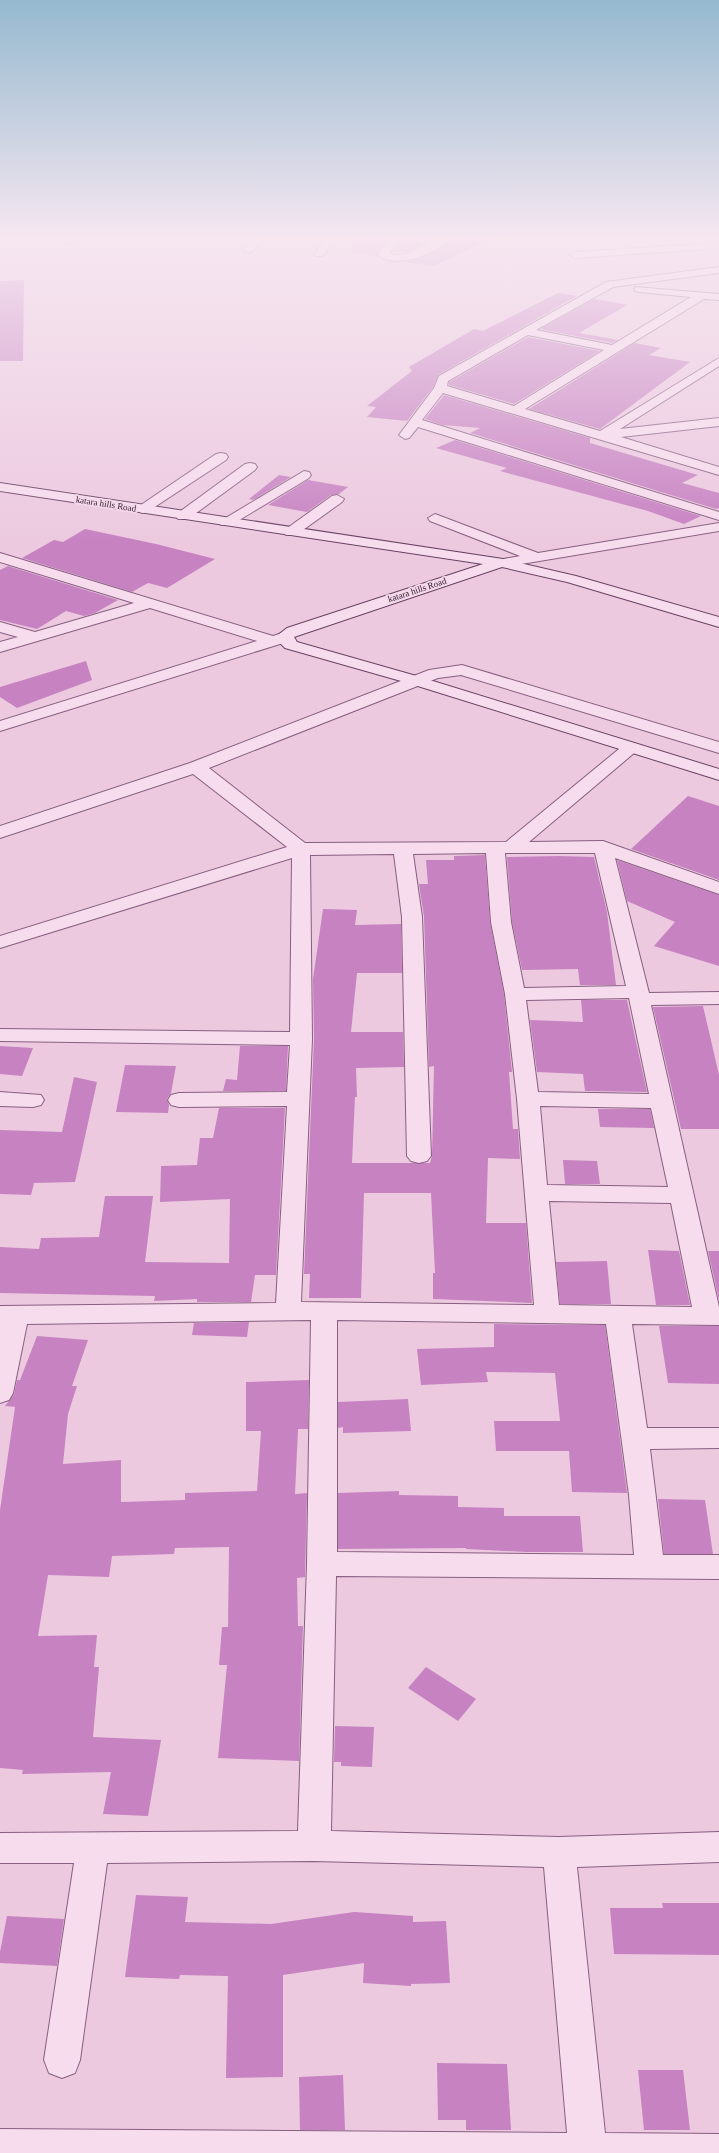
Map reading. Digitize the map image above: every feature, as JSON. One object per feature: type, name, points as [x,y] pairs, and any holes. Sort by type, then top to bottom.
[{"type":"street","points":[[405,435],[440,388],[443,379],[514,339]]},
{"type":"street","points":[[565,339],[614,349]]},
{"type":"street","points":[[515,410],[630,339]]},
{"type":"street","points":[[602,435],[719,361]]},
{"type":"street","points":[[440,388],[602,435],[718,471]]},
{"type":"street","points":[[415,422],[719,516]]},
{"type":"street","points":[[602,435],[719,422]]},
{"type":"street","points":[[142,509],[221,458]]},
{"type":"street","points":[[183,516],[250,467]]},
{"type":"street","points":[[226,522],[304,475]]},
{"type":"street","name":"katara hills Road","points":[[0,487],[183,516],[503,563]]},
{"type":"street","points":[[291,532],[337,499]]},
{"type":"street","points":[[435,518],[537,558]]},
{"type":"street","points":[[503,563],[719,527]]},
{"type":"street","points":[[0,557],[151,604],[286,641],[291,645],[414,680],[719,775]]},
{"type":"street","points":[[503,563],[572,579],[719,622]]},
{"type":"street","name":"katara hills Road","points":[[0,726],[279,639],[292,631],[503,563]]},
{"type":"street","points":[[0,647],[151,604]]},
{"type":"street","points":[[0,627],[36,637]]},
{"type":"street","points":[[0,832],[196,767],[414,680],[436,673],[462,670],[719,748]]},
{"type":"street","points":[[547,1314],[528,1099],[515,994],[501,922],[504,847],[631,748]]},
{"type":"street","points":[[196,767],[301,848]]},
{"type":"street","points":[[0,1393],[8,1315],[324,1311],[713,1316],[681,1195],[638,996],[603,847]]},
{"type":"street","points":[[0,942],[301,848],[603,847],[719,888]]},
{"type":"street","points":[[288,1312],[302,1039],[301,848]]},
{"type":"street","points":[[403,848],[412,917],[419,1156]]},
{"type":"street","points":[[515,994],[719,998]]},
{"type":"street","points":[[0,1035],[302,1039]]},
{"type":"street","points":[[0,1099],[33,1100]]},
{"type":"street","points":[[178,1100],[299,1099]]},
{"type":"street","points":[[528,1099],[661,1101]]},
{"type":"street","points":[[536,1193],[681,1195]]},
{"type":"street","points":[[314,1846],[322,1564],[324,1311]]},
{"type":"street","points":[[618,1315],[635,1439],[650,1567]]},
{"type":"street","points":[[635,1439],[719,1438]]},
{"type":"street","points":[[322,1564],[719,1567]]},
{"type":"street","points":[[0,1848],[314,1846],[559,1852],[719,1847]]},
{"type":"street","points":[[62,2060],[93,1847]]},
{"type":"street","points":[[559,1852],[588,2153]]},
{"type":"street","points":[[0,2148],[719,2153]]},
{"type":"building","points":[[0,339],[23,339],[23,361],[0,361]]},
{"type":"building","points":[[456,339],[501,339],[438,375],[433,387],[407,421],[367,417],[376,407],[367,406],[412,371],[409,367]]},
{"type":"building","points":[[524,339],[541,339],[600,351],[514,404],[449,385],[449,382]]},
{"type":"building","points":[[594,339],[618,340],[612,343]]},
{"type":"building","points":[[635,343],[661,348],[649,355],[690,362],[600,429],[529,409]]},
{"type":"building","points":[[444,395],[590,438],[590,443],[698,475],[682,483],[719,493],[719,508],[716,509],[470,433],[480,428],[442,425],[425,419]]},
{"type":"building","points":[[455,440],[701,516],[684,524],[648,511],[500,471],[507,468],[436,448]]},
{"type":"building","points":[[279,475],[291,477],[253,500],[249,499]]},
{"type":"building","points":[[308,480],[348,487],[339,494],[331,495],[307,512],[268,505]]},
{"type":"building","points":[[85,529],[156,544],[215,559],[167,588],[148,583],[132,592],[22,558],[54,540],[63,542]]},
{"type":"building","points":[[8,566],[118,600],[95,613],[84,616],[66,611],[37,629],[0,620],[0,570]]},
{"type":"building","points":[[86,661],[92,680],[17,708],[0,697],[0,687]]},
{"type":"building","points":[[688,796],[719,806],[719,880],[631,849]]},
{"type":"building","points":[[485,855],[490,922],[504,994],[512,1072],[509,1072],[513,1129],[518,1129],[520,1159],[488,1158],[486,1223],[526,1223],[532,1303],[433,1299],[433,1273],[435,1273],[431,1193],[364,1193],[361,1298],[309,1298],[310,1274],[304,1274],[314,1039],[313,979],[323,909],[357,910],[355,925],[401,924],[402,973],[357,973],[351,1032],[403,1032],[404,1067],[356,1068],[357,1097],[355,1097],[352,1163],[430,1163],[432,1156],[434,1066],[429,1067],[424,917],[419,884],[428,884],[426,860],[454,860],[454,856]]},
{"type":"building","points":[[507,857],[594,857],[607,912],[616,985],[580,985],[578,969],[522,970],[512,922]]},
{"type":"building","points":[[617,860],[719,895],[719,966],[654,946],[675,922],[627,901]]},
{"type":"building","points":[[581,1000],[627,1000],[647,1092],[585,1091],[583,1074],[537,1072],[530,1020],[583,1022]]},
{"type":"building","points":[[703,1006],[719,1075],[719,1129],[681,1129],[653,1007]]},
{"type":"building","points":[[0,1046],[33,1048],[22,1076],[0,1074]]},
{"type":"building","points":[[240,1046],[288,1046],[286,1091],[223,1091],[226,1079],[237,1080]]},
{"type":"building","points":[[125,1065],[176,1066],[171,1093],[167,1099],[169,1105],[168,1113],[116,1112]]},
{"type":"building","points":[[74,1077],[97,1082],[75,1182],[34,1183],[31,1195],[0,1194],[0,1130],[62,1132]]},
{"type":"building","points":[[219,1108],[285,1108],[276,1275],[255,1275],[251,1302],[197,1302],[197,1299],[154,1301],[155,1296],[0,1293],[0,1247],[39,1249],[41,1238],[99,1237],[105,1196],[153,1196],[145,1262],[229,1263],[230,1199],[160,1202],[161,1166],[197,1165],[200,1138],[213,1138]]},
{"type":"building","points":[[598,1109],[650,1109],[654,1128],[600,1127]]},
{"type":"building","points":[[563,1160],[597,1161],[600,1184],[565,1184]]},
{"type":"building","points":[[648,1250],[679,1251],[690,1305],[656,1305]]},
{"type":"building","points":[[708,1251],[719,1251],[719,1300]]},
{"type":"building","points":[[607,1261],[611,1304],[560,1304],[556,1262]]},
{"type":"building","points":[[249,1322],[247,1337],[192,1335],[194,1323]]},
{"type":"building","points":[[494,1324],[605,1325],[627,1493],[572,1492],[569,1451],[496,1451],[494,1421],[560,1421],[555,1373],[486,1372],[488,1382],[421,1385],[417,1349],[494,1347]]},
{"type":"building","points":[[659,1326],[719,1326],[719,1384],[668,1383]]},
{"type":"building","points":[[37,1336],[88,1340],[72,1386],[77,1386],[68,1414],[63,1464],[121,1460],[121,1502],[185,1500],[185,1493],[257,1491],[261,1431],[246,1431],[246,1382],[309,1380],[308,1429],[298,1429],[295,1494],[307,1493],[305,1577],[297,1578],[298,1626],[303,1626],[299,1761],[218,1758],[227,1665],[219,1665],[222,1627],[228,1627],[229,1547],[175,1548],[174,1554],[112,1556],[109,1577],[48,1575],[38,1636],[97,1635],[94,1667],[99,1667],[93,1737],[161,1740],[148,1816],[103,1814],[111,1772],[22,1774],[23,1770],[0,1768],[0,1510],[15,1407],[5,1406],[14,1394],[17,1380],[20,1380]]},
{"type":"building","points":[[408,1399],[411,1431],[343,1433],[343,1427],[338,1428],[338,1402]]},
{"type":"building","points":[[399,1491],[399,1495],[458,1496],[458,1507],[504,1508],[504,1516],[580,1516],[583,1552],[526,1552],[466,1548],[338,1549],[338,1493]]},
{"type":"building","points":[[658,1499],[705,1500],[713,1554],[664,1554]]},
{"type":"building","points":[[426,1667],[476,1699],[458,1721],[408,1688]]},
{"type":"building","points":[[335,1726],[374,1727],[372,1767],[341,1766],[341,1762],[334,1762]]},
{"type":"building","points":[[136,1895],[188,1897],[185,1922],[271,1924],[354,1912],[413,1916],[413,1922],[446,1921],[450,1983],[411,1984],[411,1986],[363,1983],[364,1963],[283,1975],[283,2077],[226,2078],[228,1976],[180,1975],[179,1979],[125,1977]]},
{"type":"building","points":[[662,1903],[719,1903],[719,1955],[614,1954],[610,1908],[663,1908]]},
{"type":"building","points":[[7,1916],[64,1919],[57,1966],[0,1963],[0,1952]]},
{"type":"building","points":[[437,2063],[507,2064],[511,2130],[466,2130],[466,2120],[438,2120]]},
{"type":"building","points":[[638,2070],[683,2070],[690,2130],[644,2130]]},
{"type":"building","points":[[343,2075],[345,2130],[300,2130],[299,2077]]}]
